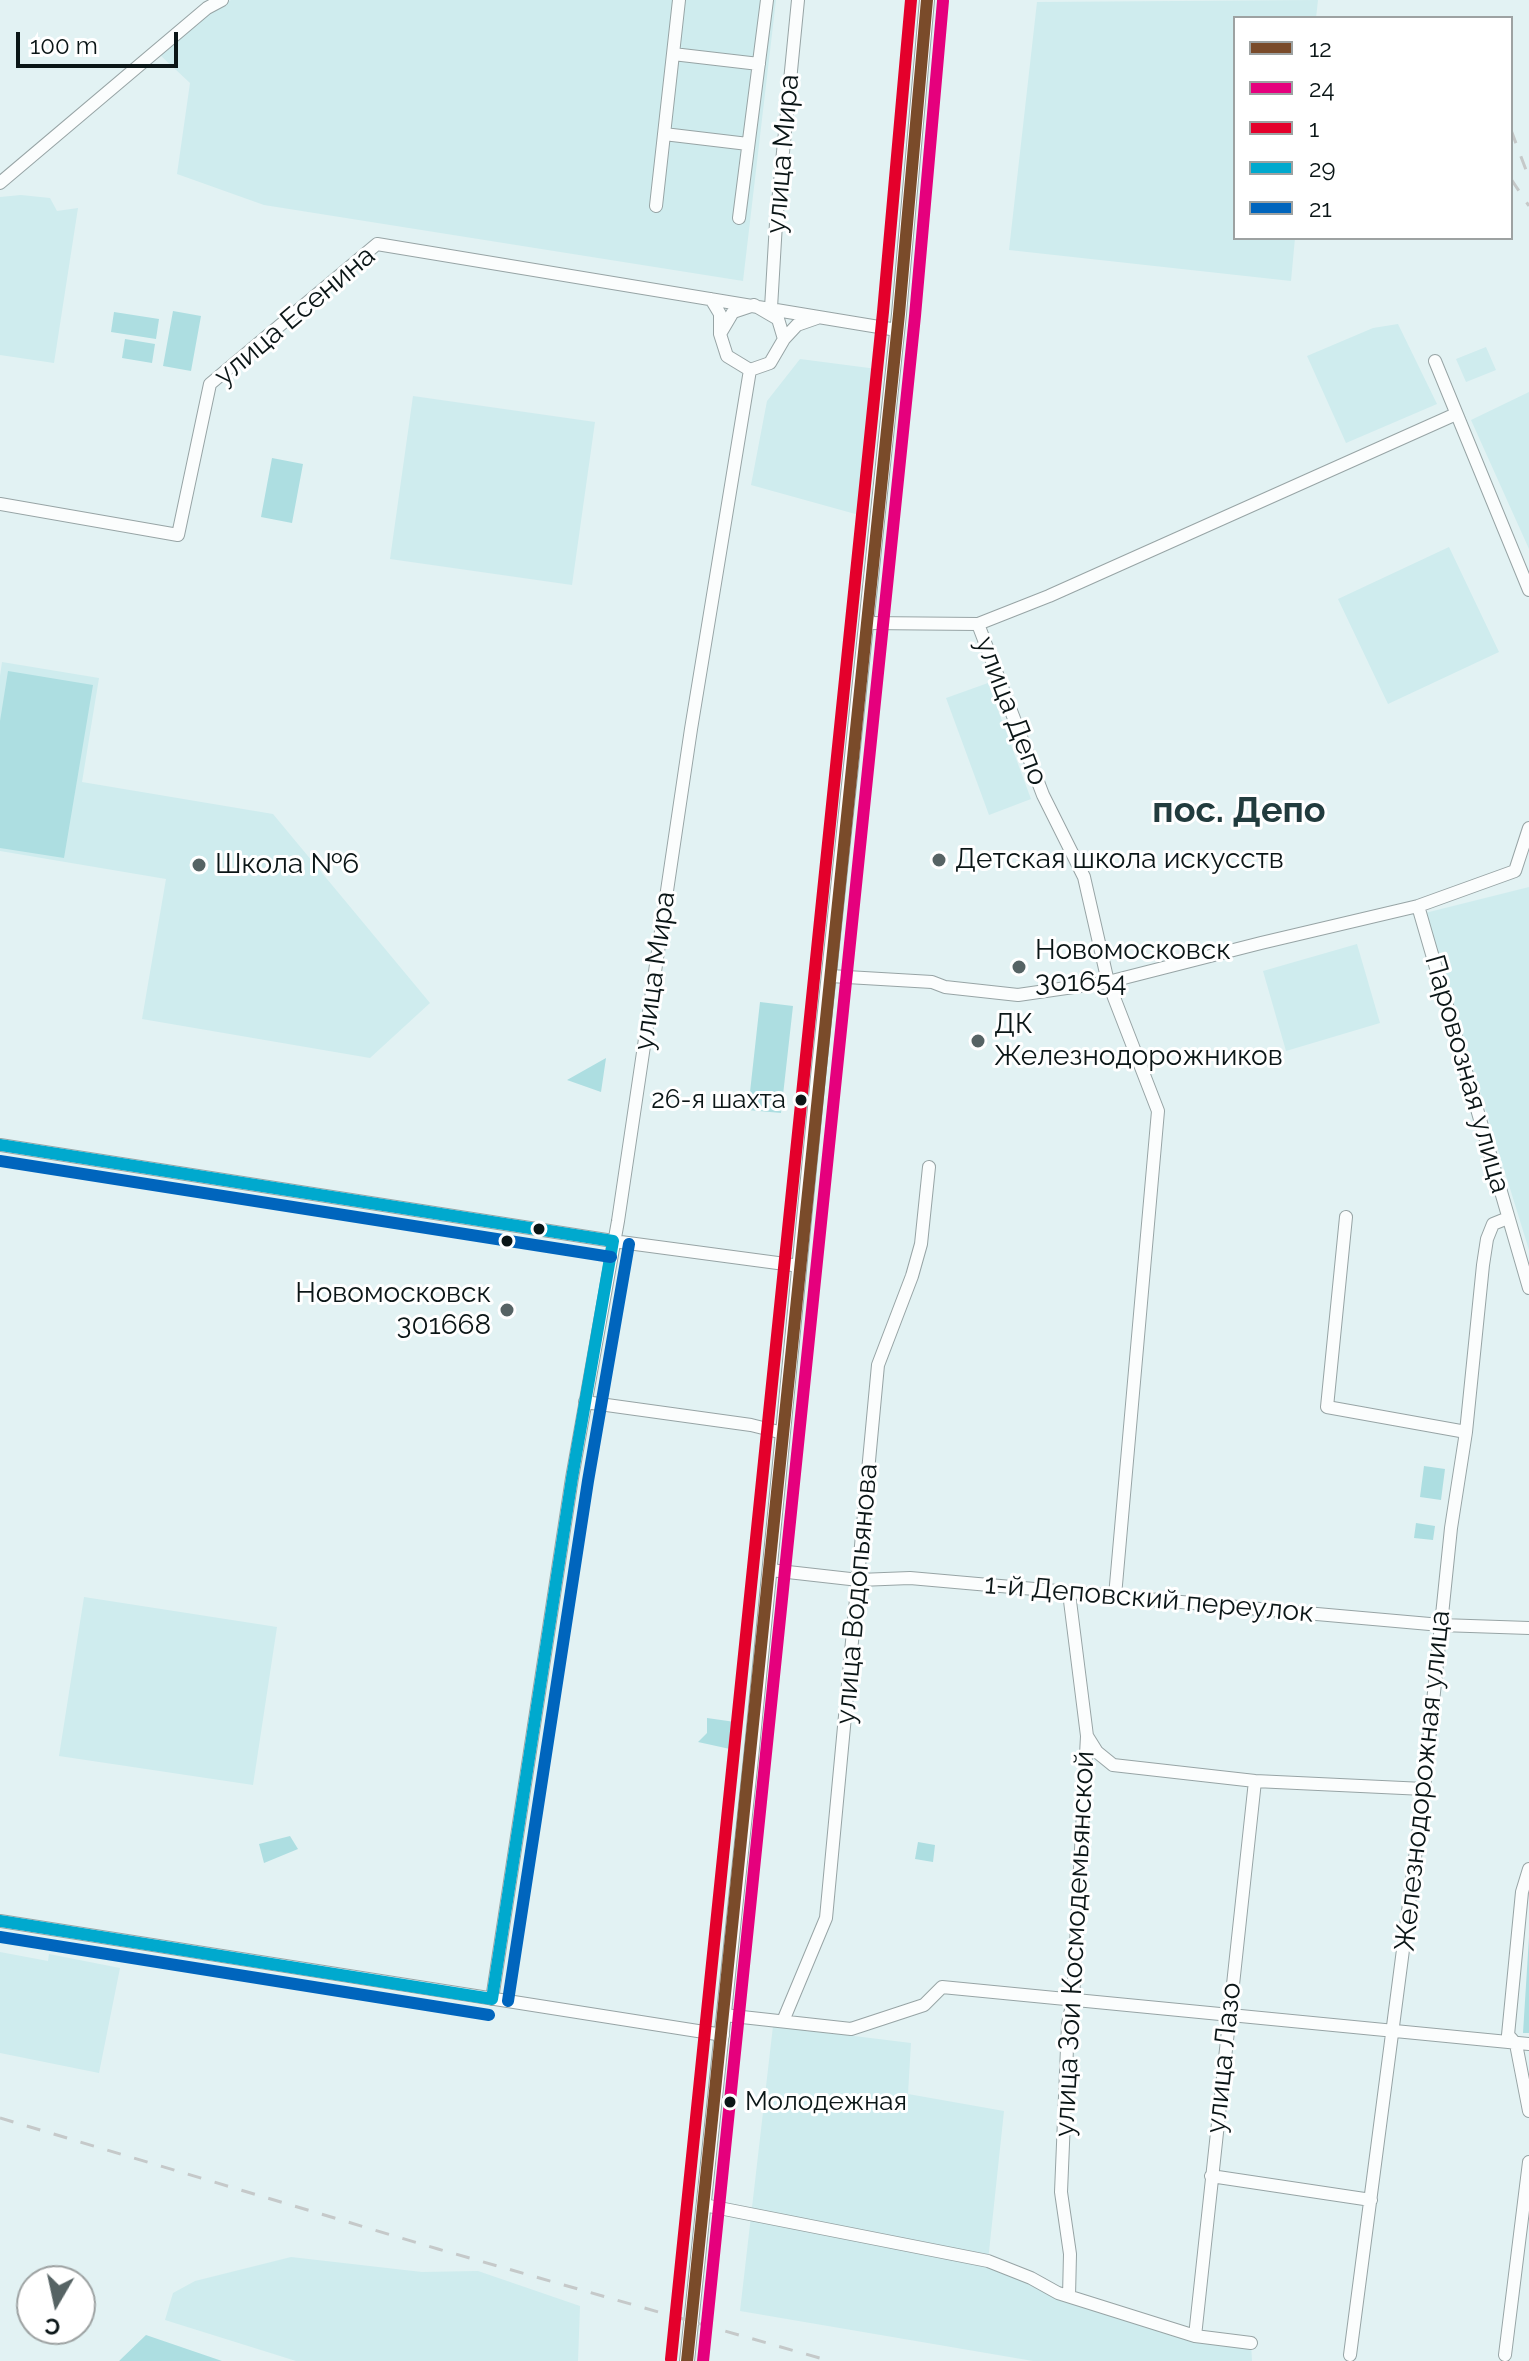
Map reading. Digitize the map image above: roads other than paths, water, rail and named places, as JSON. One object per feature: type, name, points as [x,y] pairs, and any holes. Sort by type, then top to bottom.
[{"type":"main road","points":[[687,2361],[897,330],[927,0]]},
{"type":"street","points":[[0,183],[207,8],[222,0]]},
{"type":"street","points":[[656,206],[679,0]]},
{"type":"street","points":[[739,218],[767,0]]},
{"type":"street","name":"улица Мира","points":[[771,308],[776,223],[798,0]]},
{"type":"street","points":[[673,54],[759,64]]},
{"type":"street","points":[[664,134],[748,144]]},
{"type":"street","name":"улица Есенина","points":[[0,504],[178,535],[210,384],[377,244],[897,330]]},
{"type":"street","points":[[711,299],[720,314],[720,334],[727,356],[750,370],[770,363],[784,339],[797,325],[822,317]]},
{"type":"street","points":[[720,334],[733,312],[754,305],[778,319],[784,339]]},
{"type":"street","points":[[1435,361],[1529,590]]},
{"type":"street","name":"улица Мира","points":[[492,1999],[750,370]]},
{"type":"street","name":"улица Депо","points":[[1108,982],[1084,877],[1043,795],[978,624],[1049,596],[1456,414]]},
{"type":"street","points":[[867,623],[978,624]]},
{"type":"street","points":[[830,976],[932,982],[945,987],[1018,995],[1108,982],[1418,906],[1515,871],[1529,828]]},
{"type":"street","name":"Паровозная улица","points":[[1418,906],[1529,1288]]},
{"type":"street","points":[[1108,982],[1158,1111],[1115,1596]]},
{"type":"street","points":[[0,1145],[613,1241],[800,1266]]},
{"type":"street","name":"улица Водопьянова","points":[[783,2021],[826,1918],[878,1365],[921,1244],[929,1167]]},
{"type":"street","points":[[1346,1217],[1327,1407],[1466,1432]]},
{"type":"street","name":"Железнодорожная улица","points":[[1350,2355],[1424,1789],[1451,1528],[1466,1432],[1487,1239],[1493,1224],[1508,1218]]},
{"type":"street","points":[[585,1402],[751,1425],[783,1433]]},
{"type":"street","name":"1-й Деповский переулок","points":[[770,1570],[859,1580],[910,1578],[1441,1625],[1529,1628]]},
{"type":"street","name":"улица Зои Космодемьянской","points":[[1069,1593],[1087,1736],[1073,2000],[1068,2024],[1061,2192],[1070,2254],[1069,2296]]},
{"type":"street","points":[[1087,1736],[1097,1752],[1113,1765],[1255,1781],[1424,1789]]},
{"type":"street","name":"улица Лазо","points":[[1195,2336],[1255,1781]]},
{"type":"street","points":[[1522,2044],[1508,2035],[1522,1892],[1529,1869]]},
{"type":"street","points":[[0,1921],[723,2035]]},
{"type":"street","points":[[724,2015],[851,2029],[924,2005],[942,1987],[1522,2044]]},
{"type":"street","points":[[1522,2044],[1529,2111]]},
{"type":"street","points":[[1505,2355],[1529,2162]]},
{"type":"street","points":[[1211,2176],[1371,2200]]},
{"type":"street","points":[[704,2205],[988,2261],[1069,2296],[1195,2336],[1251,2343]]},
{"type":"railway","points":[[1513,135],[1529,178]]},
{"type":"railway","points":[[1513,182],[1529,206]]},
{"type":"railway","points":[[0,2118],[438,2249],[830,2361]]},
{"type":"place","name":"Детская школа искусств","points":[[939,860]]},
{"type":"place","name":"Школа №6","points":[[199,865]]},
{"type":"place","name":"Новомосковск 301654","points":[[1019,967]]},
{"type":"place","name":"ДК Железнодорожников","points":[[978,1041]]},
{"type":"place","name":"26-я шахта","points":[[801,1100]]},
{"type":"place","name":"Новомосковск 301668","points":[[507,1310]]},
{"type":"place","name":"Молодежная","points":[[730,2102]]},
{"type":"district","name":"пос. Депо","points":[[1239,811]]}]
